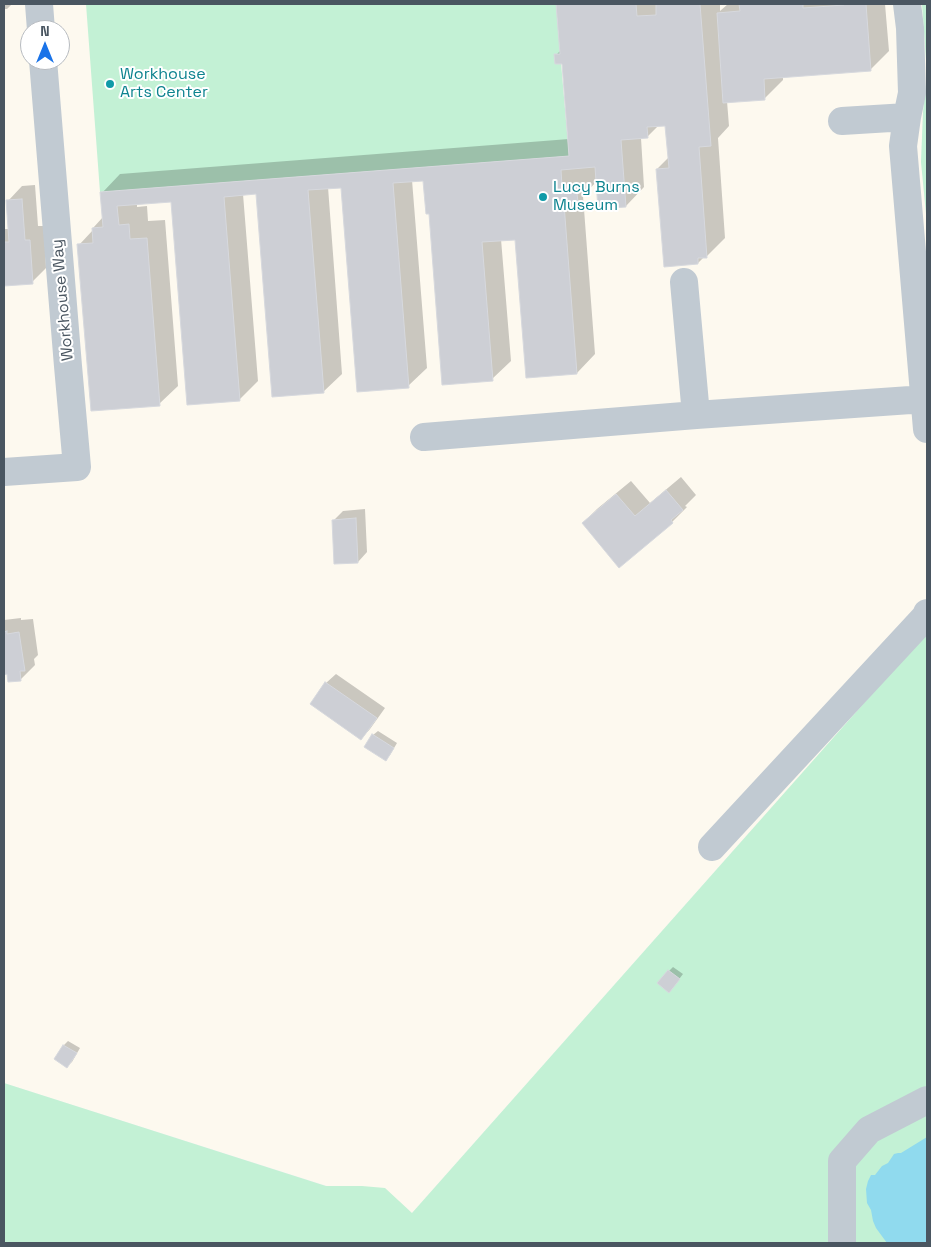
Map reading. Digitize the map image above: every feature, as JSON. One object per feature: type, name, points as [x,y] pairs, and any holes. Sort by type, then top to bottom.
[{"type":"street","points":[[39,4],[40,20]]},
{"type":"street","points":[[908,4],[912,93],[903,146],[927,429]]},
{"type":"street","name":"Workhouse Way","points":[[4,472],[77,467],[44,70]]},
{"type":"street","points":[[842,121],[907,117]]},
{"type":"street","points":[[684,282],[696,415]]},
{"type":"street","points":[[424,437],[925,399]]},
{"type":"street","points":[[712,847],[927,613]]},
{"type":"street","points":[[842,1243],[842,1161],[869,1130],[927,1100]]},
{"type":"shaded area","points":[[4,4],[922,4],[927,74],[921,162],[927,224],[927,632],[412,1213],[4,1083]]},
{"type":"green space","points":[[86,4],[556,4],[569,156],[100,192]]},
{"type":"green space","points":[[922,4],[927,4],[927,74]]},
{"type":"green space","points":[[927,74],[927,224],[921,162]]},
{"type":"green space","points":[[927,632],[927,1243],[4,1243],[4,1083],[326,1186],[385,1188],[412,1213]]},
{"type":"water","points":[[927,1137],[927,1243],[887,1243],[876,1228],[867,1203],[866,1189],[868,1181],[871,1175],[875,1175],[882,1166],[888,1163],[894,1154],[901,1153]]},
{"type":"building","points":[[556,4],[636,4],[637,16],[656,15],[656,4],[700,4],[711,146],[699,147],[707,258],[698,258],[698,264],[664,267],[656,169],[669,168],[665,126],[647,127],[648,138],[621,140],[626,207],[598,209],[595,167],[561,170],[562,186],[576,185],[578,202],[564,204],[577,374],[526,378],[515,240],[482,242],[493,381],[442,385],[429,214],[426,214],[423,181],[393,183],[409,388],[357,392],[341,188],[308,190],[324,393],[272,397],[256,194],[224,197],[240,401],[187,405],[171,202],[117,206],[119,225],[129,224],[130,239],[147,238],[160,406],[91,411],[77,244],[93,243],[92,228],[103,227],[100,192],[569,156],[562,64],[555,64],[554,54],[560,54]]},
{"type":"building","points":[[739,4],[803,4],[803,8],[866,4],[871,71],[764,79],[765,100],[723,103],[717,13],[740,11]]},
{"type":"building","points":[[22,199],[25,240],[30,240],[33,284],[4,286],[4,242],[9,242],[6,200]]},
{"type":"building","points":[[666,490],[683,510],[671,520],[673,523],[619,568],[582,523],[616,494],[635,516]]},
{"type":"building","points":[[356,518],[358,563],[334,564],[332,520]]},
{"type":"building","points":[[7,631],[7,634],[19,632],[25,671],[20,671],[21,681],[8,682],[7,674],[4,675],[4,632]]},
{"type":"building","points":[[325,682],[377,718],[361,740],[310,704]]},
{"type":"building","points":[[372,734],[394,748],[386,761],[364,747]]},
{"type":"building","points":[[668,970],[680,979],[669,993],[657,983]]},
{"type":"building","points":[[63,1045],[77,1053],[67,1068],[54,1059]]},
{"type":"place","name":"Workhouse Arts Center","points":[[110,84]]},
{"type":"place","name":"Lucy Burns Museum","points":[[543,197]]}]
